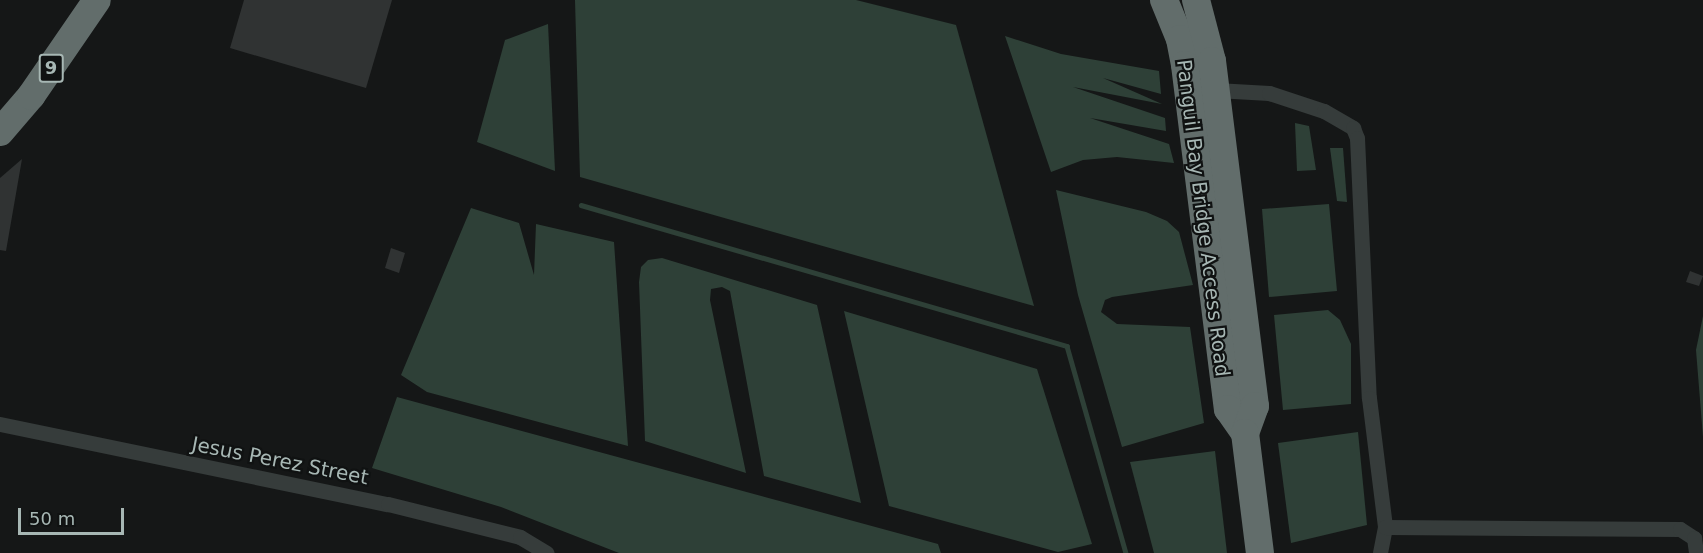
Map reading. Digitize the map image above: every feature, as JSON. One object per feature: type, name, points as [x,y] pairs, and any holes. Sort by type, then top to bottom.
[{"type":"highway","name":"9","points":[[0,132],[31,96],[97,0]]},
{"type":"highway","name":"Panguil Bay Bridge Access Road","points":[[1164,0],[1180,39],[1185,65],[1228,409],[1245,434],[1260,553]]},
{"type":"highway","name":"Panguil Bay Bridge Access Road","points":[[1196,0],[1207,32],[1216,90],[1256,406],[1245,434]]},
{"type":"street","points":[[1216,90],[1269,93],[1324,111],[1353,128],[1357,138],[1369,398],[1385,527],[1380,553]]},
{"type":"street","name":"Jesus Perez Street","points":[[0,424],[388,504],[520,537],[547,553]]},
{"type":"street","points":[[1385,527],[1680,529],[1694,538],[1696,553]]},
{"type":"shaded area","points":[[575,0],[856,0],[956,25],[1034,306],[580,177]]},
{"type":"shaded area","points":[[548,24],[555,171],[477,142],[505,40]]},
{"type":"shaded area","points":[[1005,36],[1061,54],[1159,71],[1161,94],[1103,78],[1162,104],[1073,87],[1165,118],[1166,131],[1090,118],[1169,144],[1174,163],[1117,157],[1083,160],[1051,172]]},
{"type":"shaded area","points":[[1295,123],[1309,126],[1316,170],[1297,171]]},
{"type":"shaded area","points":[[1330,148],[1343,148],[1347,202],[1337,201]]},
{"type":"shaded area","points":[[1056,190],[1146,212],[1167,221],[1179,232],[1193,285],[1112,297],[1105,300],[1101,312],[1117,324],[1190,327],[1204,423],[1122,447],[1078,295]]},
{"type":"shaded area","points":[[1329,204],[1337,291],[1269,297],[1262,209]]},
{"type":"shaded area","points":[[471,208],[519,223],[534,275],[536,224],[614,242],[628,446],[427,392],[401,375]]},
{"type":"shaded area","points":[[662,258],[817,305],[861,503],[764,476],[730,291],[722,287],[711,289],[710,300],[746,473],[645,441],[639,282],[641,267],[648,260]]},
{"type":"shaded area","points":[[1328,310],[1340,320],[1351,344],[1351,404],[1283,410],[1274,315]]},
{"type":"shaded area","points":[[844,311],[1037,369],[1092,544],[1058,552],[889,506]]},
{"type":"shaded area","points":[[1703,316],[1703,437],[1696,350]]},
{"type":"shaded area","points":[[397,397],[938,544],[941,553],[619,553],[501,507],[372,468]]},
{"type":"shaded area","points":[[1358,432],[1367,525],[1291,543],[1278,443]]},
{"type":"shaded area","points":[[1215,451],[1227,553],[1154,553],[1130,462]]},
{"type":"building","points":[[244,0],[392,0],[366,88],[230,48]]},
{"type":"building","points":[[22,159],[6,251],[0,250],[0,178]]},
{"type":"building","points":[[391,248],[405,253],[399,273],[385,268]]},
{"type":"building","points":[[1690,271],[1703,276],[1699,286],[1686,282]]},
{"type":"waterway","points":[[581,205],[1067,346],[1126,553]]}]
